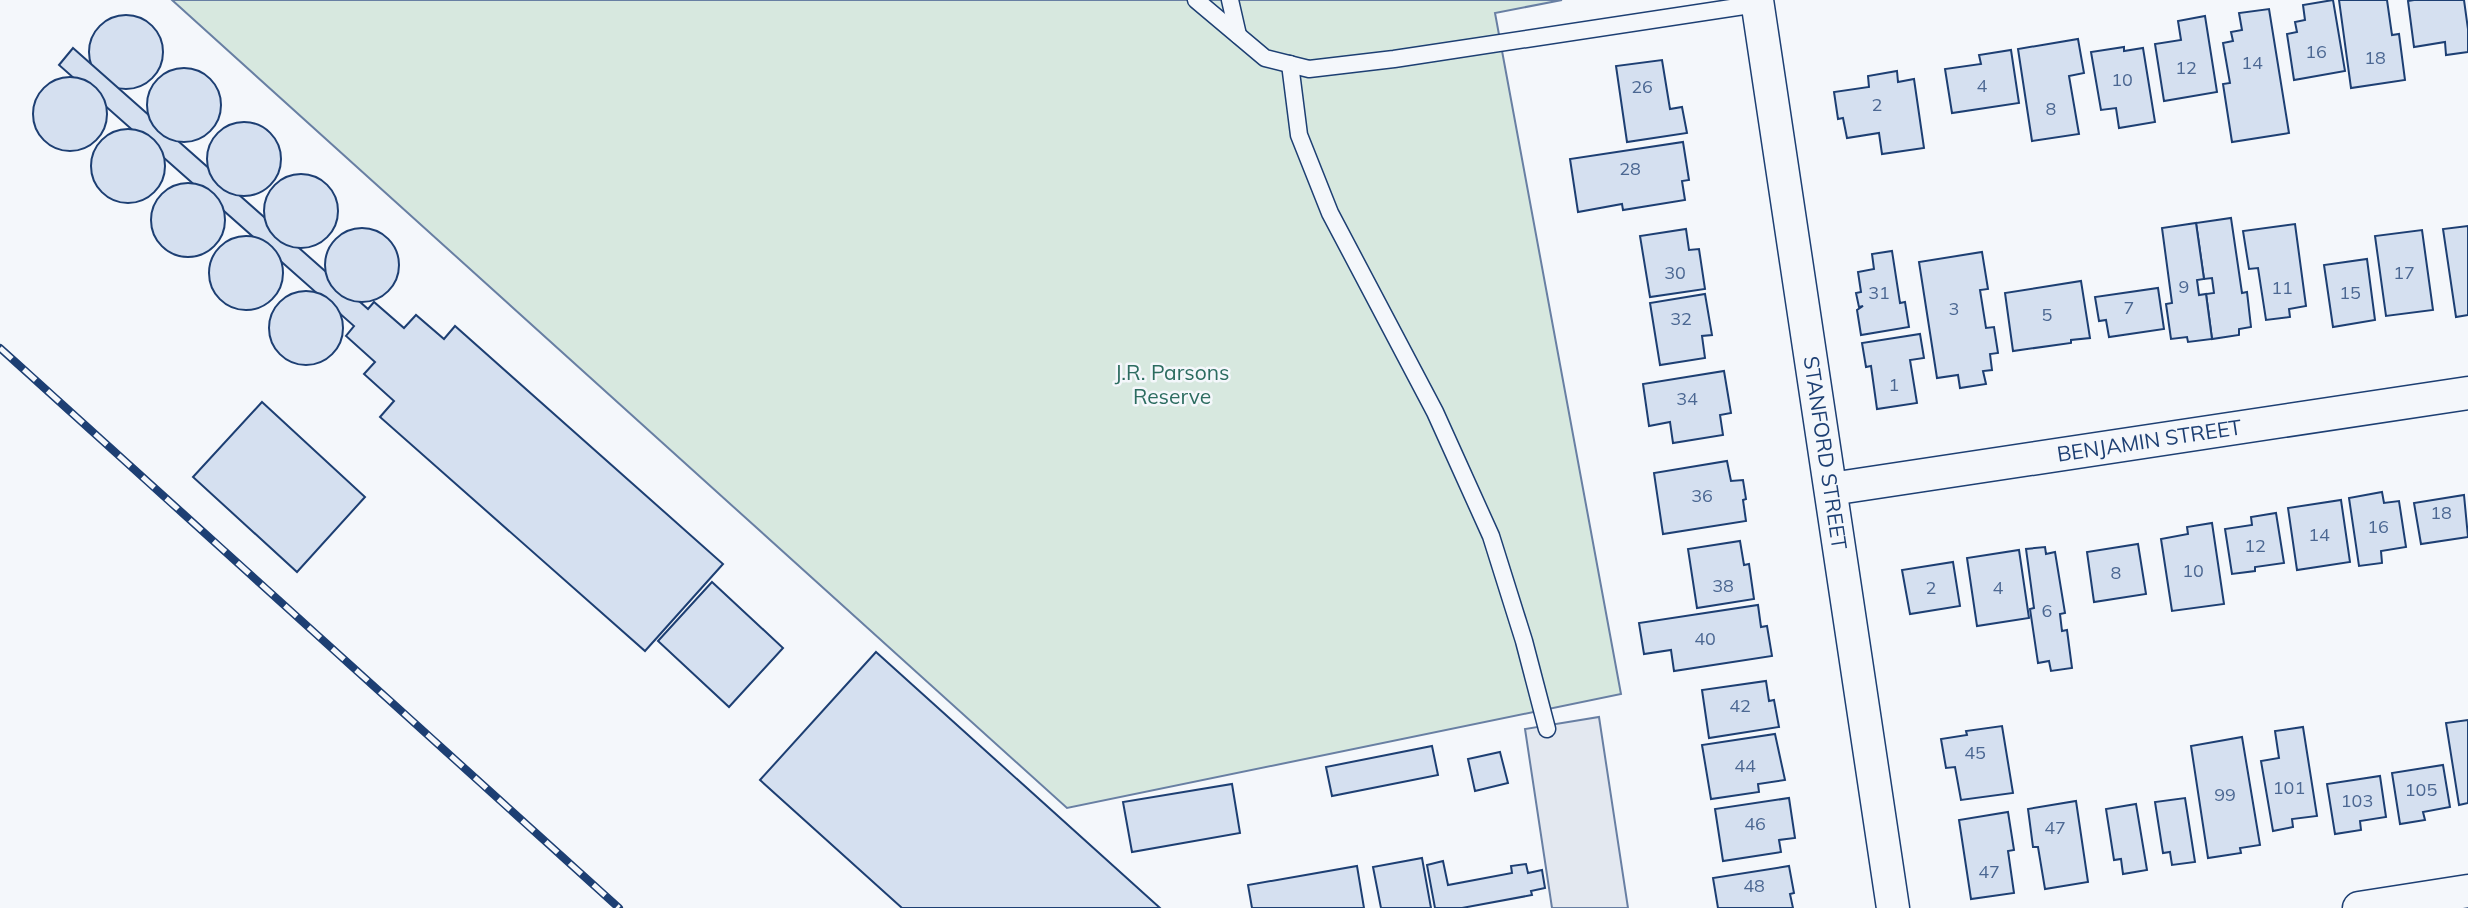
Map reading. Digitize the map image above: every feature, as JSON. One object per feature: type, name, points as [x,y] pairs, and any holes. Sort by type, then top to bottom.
[{"type":"street","name":"STANFORD STREET","points":[[1766,1],[1831,489],[1893,908]]},
{"type":"street","name":"BENJAMIN STREET","points":[[1831,489],[2468,393]]},
{"type":"street","points":[[2359,908],[2468,891]]},
{"type":"lane","points":[[1196,0],[1265,58],[1309,69],[1379,61],[1766,1]]},
{"type":"lane","points":[[1230,0],[1238,35]]},
{"type":"lane","points":[[1290,64],[1299,135],[1330,213],[1435,412],[1491,536],[1548,729]]},
{"type":"green space","name":"J.R. Parsons Reserve","points":[[172,0],[1562,0],[1495,13],[1621,694],[1067,808]]},
{"type":"shaded area","points":[[1599,717],[1628,908],[1552,908],[1525,729]]},
{"type":"building","points":[[2333,0],[2345,71],[2294,80],[2287,34],[2297,32],[2295,22],[2305,20],[2303,5]]},
{"type":"building","points":[[2339,0],[2387,0],[2392,35],[2399,34],[2405,80],[2351,88]]},
{"type":"building","points":[[2464,0],[2468,52],[2446,55],[2445,42],[2414,47],[2408,1]]},
{"type":"building","points":[[2269,9],[2289,133],[2232,142],[2223,84],[2230,83],[2223,43],[2233,41],[2231,32],[2242,30],[2239,13]]},
{"type":"building","points":[[119,15],[133,15],[147,21],[157,31],[163,52],[161,66],[147,83],[133,89],[119,89],[105,83],[95,73],[89,59],[89,45],[95,31],[105,21]]},
{"type":"building","points":[[2205,16],[2217,92],[2164,101],[2155,44],[2181,40],[2178,21]]},
{"type":"building","points":[[2078,39],[2084,73],[2069,76],[2079,134],[2032,141],[2018,49]]},
{"type":"building","points":[[2124,47],[2124,51],[2143,48],[2155,122],[2119,128],[2116,108],[2101,110],[2091,52]]},
{"type":"building","points":[[73,48],[368,309],[374,302],[404,328],[416,315],[444,339],[455,326],[723,564],[645,651],[380,417],[394,401],[364,374],[375,362],[346,336],[354,326],[59,65]]},
{"type":"building","points":[[2011,50],[2019,103],[1952,113],[1945,69],[1981,64],[1979,55]]},
{"type":"building","points":[[1662,60],[1670,109],[1682,107],[1687,133],[1627,142],[1616,66]]},
{"type":"building","points":[[177,68],[191,68],[205,74],[215,84],[221,105],[219,119],[205,136],[191,142],[177,142],[163,136],[153,126],[147,112],[147,98],[153,84],[163,74]]},
{"type":"building","points":[[1897,71],[1898,82],[1914,79],[1924,148],[1882,154],[1879,133],[1847,138],[1843,118],[1838,119],[1834,92],[1869,87],[1868,76]]},
{"type":"building","points":[[63,77],[77,77],[91,83],[101,93],[107,114],[105,128],[91,145],[77,151],[63,151],[49,145],[39,135],[33,121],[33,107],[39,93],[49,83]]},
{"type":"building","points":[[251,122],[271,132],[279,145],[279,173],[271,186],[258,194],[237,196],[217,186],[209,173],[207,152],[217,132],[230,124]]},
{"type":"building","points":[[121,129],[135,129],[149,135],[159,145],[165,166],[163,180],[149,197],[135,203],[121,203],[107,197],[97,187],[91,173],[91,159],[97,145],[107,135]]},
{"type":"building","points":[[1683,142],[1689,180],[1682,181],[1685,200],[1623,210],[1622,204],[1578,212],[1570,159]]},
{"type":"building","points":[[294,174],[308,174],[322,180],[332,190],[338,211],[336,225],[322,242],[308,248],[294,248],[280,242],[270,232],[264,218],[264,204],[270,190],[280,180]]},
{"type":"building","points":[[181,183],[195,183],[209,189],[219,199],[225,220],[223,234],[209,251],[195,257],[181,257],[167,251],[157,241],[151,227],[151,213],[157,199],[167,189]]},
{"type":"building","points":[[2231,218],[2242,293],[2247,292],[2251,327],[2239,329],[2239,335],[2212,339],[2206,294],[2214,293],[2212,278],[2204,279],[2196,223]]},
{"type":"building","points":[[2196,223],[2204,279],[2197,280],[2199,295],[2206,294],[2212,339],[2188,342],[2187,337],[2171,339],[2166,304],[2172,303],[2162,228]]},
{"type":"building","points":[[2295,224],[2306,306],[2289,309],[2290,317],[2266,320],[2258,268],[2249,269],[2243,231]]},
{"type":"building","points":[[2468,226],[2468,315],[2456,317],[2443,229]]},
{"type":"building","points":[[369,228],[389,238],[397,251],[397,279],[389,292],[376,300],[355,302],[335,292],[327,279],[325,258],[335,238],[348,230]]},
{"type":"building","points":[[1686,229],[1689,250],[1699,249],[1705,289],[1650,297],[1640,236]]},
{"type":"building","points":[[2422,230],[2433,310],[2386,316],[2375,236]]},
{"type":"building","points":[[239,236],[253,236],[267,242],[277,252],[283,273],[281,287],[267,304],[253,310],[239,310],[225,304],[215,294],[209,280],[209,266],[215,252],[225,242]]},
{"type":"building","points":[[1892,251],[1900,303],[1905,302],[1909,327],[1861,335],[1857,310],[1863,306],[1859,307],[1856,293],[1861,292],[1858,272],[1874,269],[1872,254]]},
{"type":"building","points":[[1982,252],[1988,289],[1980,290],[1986,328],[1994,327],[1998,353],[1990,354],[1992,370],[1983,371],[1986,384],[1960,388],[1958,375],[1937,378],[1919,262]]},
{"type":"building","points":[[2367,259],[2375,320],[2333,327],[2324,265]]},
{"type":"building","points":[[2081,281],[2090,338],[2013,351],[2005,293]]},
{"type":"building","points":[[2158,288],[2164,329],[2109,337],[2106,320],[2099,321],[2095,297]]},
{"type":"building","points":[[299,291],[313,291],[327,297],[337,307],[343,328],[341,342],[327,359],[313,365],[299,365],[285,359],[275,349],[269,335],[269,321],[275,307],[285,297]]},
{"type":"building","points":[[1705,294],[1712,335],[1702,336],[1705,358],[1660,365],[1650,303]]},
{"type":"building","points":[[1920,334],[1924,358],[1910,360],[1917,403],[1877,409],[1871,366],[1866,367],[1862,343]]},
{"type":"building","points":[[1724,371],[1731,413],[1720,415],[1723,435],[1673,443],[1670,422],[1649,426],[1643,384]]},
{"type":"building","points":[[262,402],[365,497],[297,572],[193,477]]},
{"type":"building","points":[[1727,461],[1731,481],[1743,480],[1746,521],[1663,534],[1654,473]]},
{"type":"building","points":[[2382,492],[2384,503],[2399,501],[2406,547],[2381,551],[2382,563],[2359,566],[2349,498]]},
{"type":"building","points":[[2464,495],[2468,537],[2421,544],[2414,503]]},
{"type":"building","points":[[2341,500],[2350,562],[2297,570],[2288,508]]},
{"type":"building","points":[[2276,513],[2284,563],[2232,574],[2225,529],[2252,525],[2251,517]]},
{"type":"building","points":[[2212,523],[2224,604],[2172,611],[2161,539],[2188,534],[2187,527]]},
{"type":"building","points":[[1740,541],[1744,565],[1749,564],[1754,599],[1697,608],[1688,549]]},
{"type":"building","points":[[2138,544],[2146,594],[2094,602],[2087,552]]},
{"type":"building","points":[[2045,547],[2046,554],[2055,552],[2065,613],[2060,614],[2062,631],[2067,630],[2072,668],[2051,671],[2049,661],[2038,663],[2030,609],[2034,608],[2026,549]]},
{"type":"building","points":[[2019,550],[2029,618],[1977,626],[1967,558]]},
{"type":"building","points":[[1953,562],[1960,606],[1910,614],[1902,570]]},
{"type":"building","points":[[712,582],[783,648],[729,707],[658,641]]},
{"type":"building","points":[[1758,605],[1761,627],[1767,626],[1772,656],[1674,671],[1671,650],[1644,654],[1639,623]]},
{"type":"building","points":[[876,652],[1160,908],[902,908],[760,780]]},
{"type":"building","points":[[1766,681],[1769,701],[1774,700],[1779,727],[1709,738],[1702,690]]},
{"type":"building","points":[[2468,720],[2468,803],[2459,805],[2446,723]]},
{"type":"building","points":[[2002,726],[2013,793],[1961,800],[1955,767],[1946,768],[1941,739],[1967,735],[1966,731]]},
{"type":"building","points":[[2303,727],[2317,816],[2292,819],[2293,827],[2273,831],[2261,761],[2279,758],[2275,731]]},
{"type":"building","points":[[1775,734],[1785,780],[1758,784],[1759,792],[1711,799],[1702,745]]},
{"type":"building","points":[[2242,737],[2260,845],[2240,848],[2241,853],[2208,858],[2191,746]]},
{"type":"building","points":[[1432,746],[1438,775],[1332,796],[1326,767]]},
{"type":"building","points":[[1500,752],[1508,783],[1475,791],[1468,759]]},
{"type":"building","points":[[2443,765],[2450,807],[2423,812],[2425,820],[2400,824],[2392,773]]},
{"type":"building","points":[[2380,776],[2386,817],[2360,821],[2361,830],[2335,834],[2327,784]]},
{"type":"building","points":[[1232,784],[1240,833],[1132,852],[1123,802]]},
{"type":"building","points":[[1789,798],[1795,838],[1779,840],[1781,852],[1723,861],[1715,809]]},
{"type":"building","points":[[2185,798],[2195,862],[2172,865],[2170,852],[2163,853],[2155,802]]},
{"type":"building","points":[[2076,801],[2088,882],[2045,889],[2038,847],[2033,847],[2028,809]]},
{"type":"building","points":[[2136,804],[2147,870],[2123,874],[2121,859],[2114,860],[2106,809]]},
{"type":"building","points":[[2008,812],[2014,850],[2008,851],[2014,893],[1971,899],[1959,820]]},
{"type":"building","points":[[1422,858],[1431,908],[1381,908],[1373,867]]},
{"type":"building","points":[[1443,861],[1448,885],[1512,873],[1511,866],[1526,864],[1528,873],[1542,870],[1545,888],[1531,891],[1532,895],[1462,908],[1435,908],[1427,865]]},
{"type":"building","points":[[1357,866],[1364,908],[1252,908],[1248,885]]},
{"type":"building","points":[[1789,866],[1794,893],[1790,894],[1793,908],[1718,908],[1713,878]]},
{"type":"railway","points":[[0,348],[619,908]]}]
